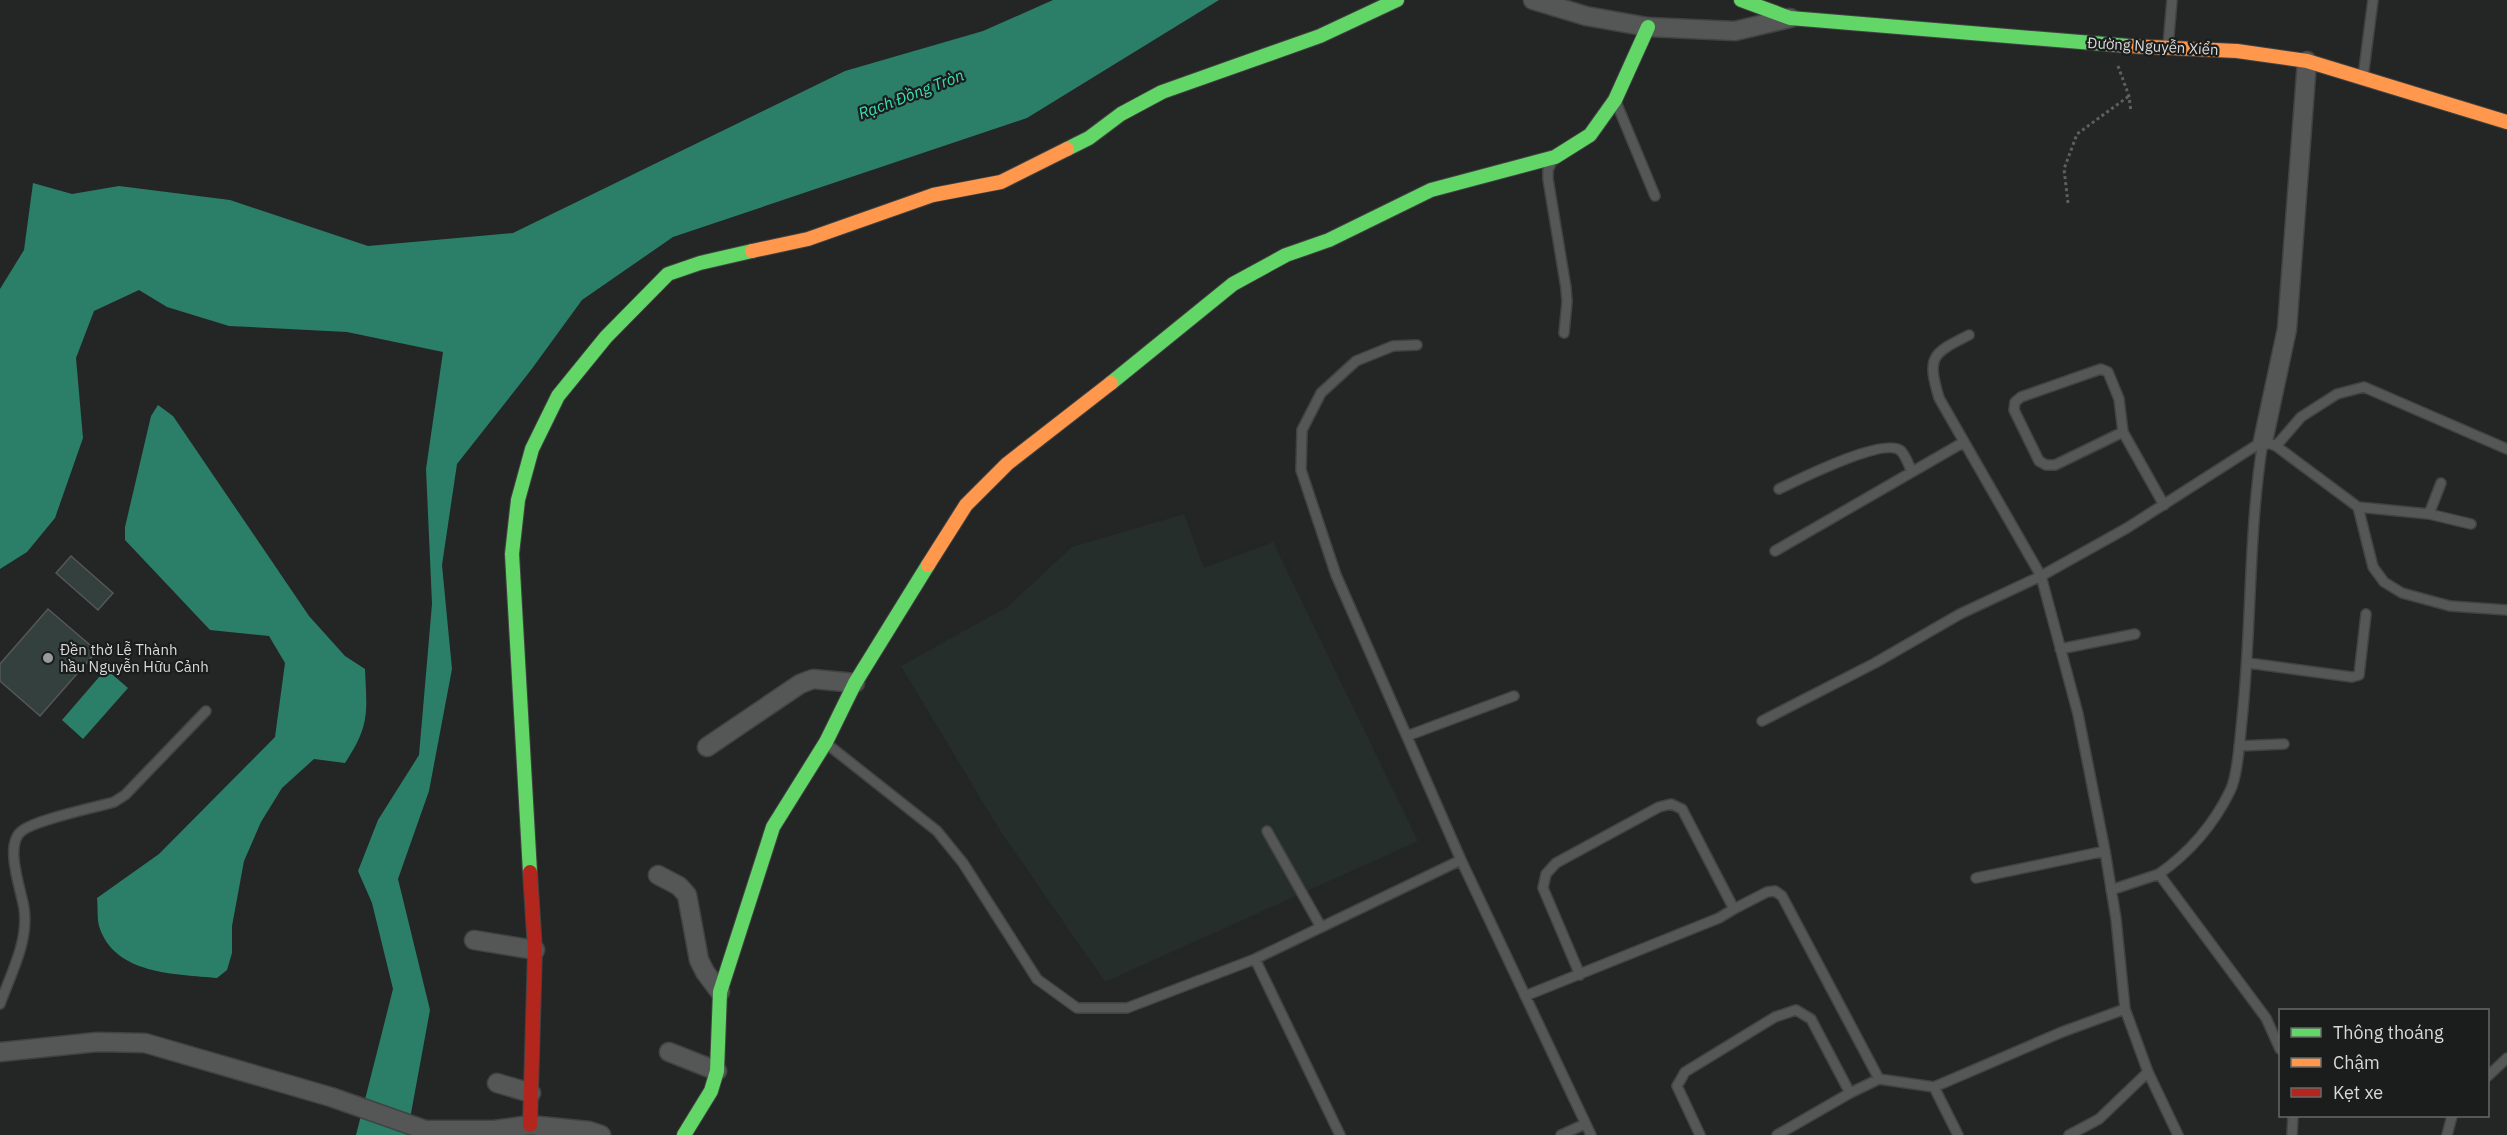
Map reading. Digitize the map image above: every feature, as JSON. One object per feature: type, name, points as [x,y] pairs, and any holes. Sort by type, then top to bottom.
[{"type":"street","points":[[530,1125],[535,950],[512,554],[518,500],[532,449],[558,396],[606,337],[668,274],[700,263],[808,239],[933,195],[1001,182],[1089,138],[1121,114],[1162,92],[1320,36],[1397,0]]},
{"type":"street","name":"Đường Nguyễn Xiển","points":[[1533,0],[1586,16],[1647,27],[1735,31],[1790,18]]},
{"type":"street","name":"Đường Nguyễn Xiển","points":[[1741,0],[1790,18],[2110,45],[2237,51],[2307,61],[2507,122]]},
{"type":"street","points":[[684,1135],[711,1090],[717,1071],[720,992],[773,827],[826,742],[855,683],[966,505],[1007,464],[1071,412],[1139,362],[1179,326],[1233,284],[1286,255],[1329,240],[1431,190],[1555,157],[1590,135],[1615,100],[1647,27]]},
{"type":"street","points":[[2270,443],[2287,329],[2307,61]]},
{"type":"street","points":[[707,747],[800,684],[813,679],[855,683]]},
{"type":"street","points":[[658,875],[679,886],[687,895],[699,960],[720,992]]},
{"type":"street","points":[[474,940],[535,950]]},
{"type":"street","points":[[0,1052],[97,1042],[145,1043],[331,1097],[425,1131],[494,1130],[530,1125],[589,1131],[601,1135]]},
{"type":"street","points":[[669,1052],[717,1071]]},
{"type":"street","points":[[497,1083],[531,1093]]},
{"type":"lane","points":[[2168,46],[2172,0]]},
{"type":"lane","points":[[2362,77],[2373,0]]},
{"type":"lane","points":[[1615,100],[1655,196]]},
{"type":"lane","points":[[1555,157],[1548,170],[1548,179],[1566,288],[1564,333]]},
{"type":"lane","points":[[1969,335],[1944,347],[1935,358],[1931,371],[1939,398],[2041,576],[2078,714],[2105,851],[2116,919],[2125,1009],[2148,1072],[2178,1135]]},
{"type":"lane","points":[[1417,345],[1393,346],[1356,361],[1321,393],[1302,430],[1301,470],[1336,574],[1461,860],[1591,1135]]},
{"type":"lane","points":[[2123,432],[2055,465],[2046,465],[2039,461],[2014,410],[2015,402],[2021,397],[2101,369],[2108,372],[2119,399],[2123,432],[2164,505]]},
{"type":"lane","points":[[1762,721],[1875,663],[1960,614],[2041,576],[2270,443],[2301,417],[2337,394],[2364,387],[2507,449]]},
{"type":"lane","points":[[1775,551],[1964,442]]},
{"type":"lane","points":[[2270,443],[2358,507],[2429,514],[2471,524]]},
{"type":"lane","points":[[2111,890],[2159,874],[2191,850],[2231,790],[2239,746],[2248,663],[2248,622],[2257,480],[2270,443]]},
{"type":"lane","points":[[1779,489],[1844,460],[1885,447],[1895,448],[1902,452],[1912,472]]},
{"type":"lane","points":[[2429,514],[2441,483]]},
{"type":"lane","points":[[2358,507],[2373,567],[2384,582],[2402,593],[2450,606],[2507,610]]},
{"type":"lane","points":[[2248,663],[2352,677],[2359,675],[2366,614]]},
{"type":"lane","points":[[2060,648],[2135,634]]},
{"type":"lane","points":[[1407,736],[1514,696]]},
{"type":"lane","points":[[0,1004],[25,935],[24,910],[13,854],[15,839],[21,831],[34,825],[114,802],[125,795],[206,711]]},
{"type":"lane","points":[[826,742],[937,831],[963,863],[1037,980],[1077,1008],[1127,1008],[1255,959],[1461,860]]},
{"type":"lane","points":[[2239,746],[2284,744]]},
{"type":"lane","points":[[1580,975],[1543,888],[1546,874],[1556,863],[1659,807],[1671,804],[1682,809],[1734,909]]},
{"type":"lane","points":[[1267,831],[1321,927]]},
{"type":"lane","points":[[1976,878],[2105,851]]},
{"type":"lane","points":[[2159,874],[2266,1018],[2279,1047]]},
{"type":"lane","points":[[1525,996],[1719,918],[1767,892],[1775,891],[1782,896],[1880,1079]]},
{"type":"lane","points":[[1255,959],[1340,1135]]},
{"type":"lane","points":[[1777,1135],[1850,1093],[1880,1079],[1934,1087],[2062,1032],[2125,1009]]},
{"type":"lane","points":[[1700,1135],[1677,1086],[1685,1072],[1775,1017],[1796,1010],[1811,1019],[1850,1093]]},
{"type":"lane","points":[[2489,1074],[2507,1058]]},
{"type":"lane","points":[[2069,1135],[2099,1119],[2148,1072]]},
{"type":"lane","points":[[1934,1087],[1958,1135]]},
{"type":"lane","points":[[2292,1135],[2293,1117]]},
{"type":"lane","points":[[2447,1135],[2452,1117]]},
{"type":"lane","points":[[1561,1135],[1585,1124]]},
{"type":"path","points":[[2110,45],[2129,96],[2131,112]]},
{"type":"path","points":[[2068,203],[2064,169],[2077,134],[2129,96]]},
{"type":"shaded area","points":[[1184,514],[1204,568],[1273,542],[1418,841],[1105,982],[999,829],[901,666],[1007,607],[1072,547]]},
{"type":"water","name":"Rạch Đồng Tròn","points":[[1053,0],[1219,0],[1027,118],[673,237],[582,300],[531,370],[457,464],[442,565],[452,669],[429,791],[398,879],[430,1010],[407,1135],[356,1135],[393,989],[372,903],[358,871],[378,820],[419,755],[432,604],[426,469],[443,352],[347,332],[229,326],[167,307],[139,290],[94,311],[76,358],[83,438],[55,518],[27,552],[0,569],[0,289],[24,250],[33,183],[72,194],[119,186],[230,200],[368,246],[513,233],[845,71],[983,31]]},
{"type":"water","points":[[158,405],[173,416],[309,616],[345,656],[365,669],[366,708],[363,728],[345,763],[314,759],[282,788],[261,822],[244,861],[232,926],[232,953],[227,970],[217,978],[166,973],[132,963],[118,954],[107,942],[98,920],[97,898],[159,854],[275,737],[285,663],[269,636],[210,630],[125,540],[125,527],[151,416]]},
{"type":"water","points":[[106,669],[128,688],[83,739],[62,720]]},
{"type":"building","points":[[71,556],[113,593],[98,610],[56,573]]},
{"type":"building","name":"Đền thờ Lễ Thành hầu Nguyễn Hữu Cảnh","points":[[48,609],[97,651],[40,716],[0,681],[0,664]]},
{"type":"traffic: fast","points":[[1067,149],[1089,138],[1121,114],[1162,92],[1320,36],[1397,0]]},
{"type":"traffic: fast","points":[[1741,0],[1790,18],[2129,46]]},
{"type":"traffic: fast","points":[[1111,383],[1233,284],[1286,255],[1329,240],[1431,190],[1555,157],[1590,135],[1615,100],[1648,27]]},
{"type":"traffic: fast","points":[[530,872],[512,554],[518,500],[532,449],[558,396],[606,337],[668,274],[700,263],[752,251]]},
{"type":"traffic: fast","points":[[684,1135],[711,1091],[717,1071],[720,992],[773,827],[826,742],[855,683],[928,565]]},
{"type":"traffic: slow","points":[[2129,46],[2237,51],[2307,61],[2507,122]]},
{"type":"traffic: slow","points":[[752,251],[808,239],[933,195],[1001,182],[1067,149]]},
{"type":"traffic: slow","points":[[928,565],[966,505],[1007,464],[1111,383]]},
{"type":"traffic: jam","points":[[530,872],[535,950],[530,1125]]},
{"type":"place","name":"Đền thờ Lễ Thành hầu Nguyễn Hữu Cảnh","points":[[48,658]]}]
